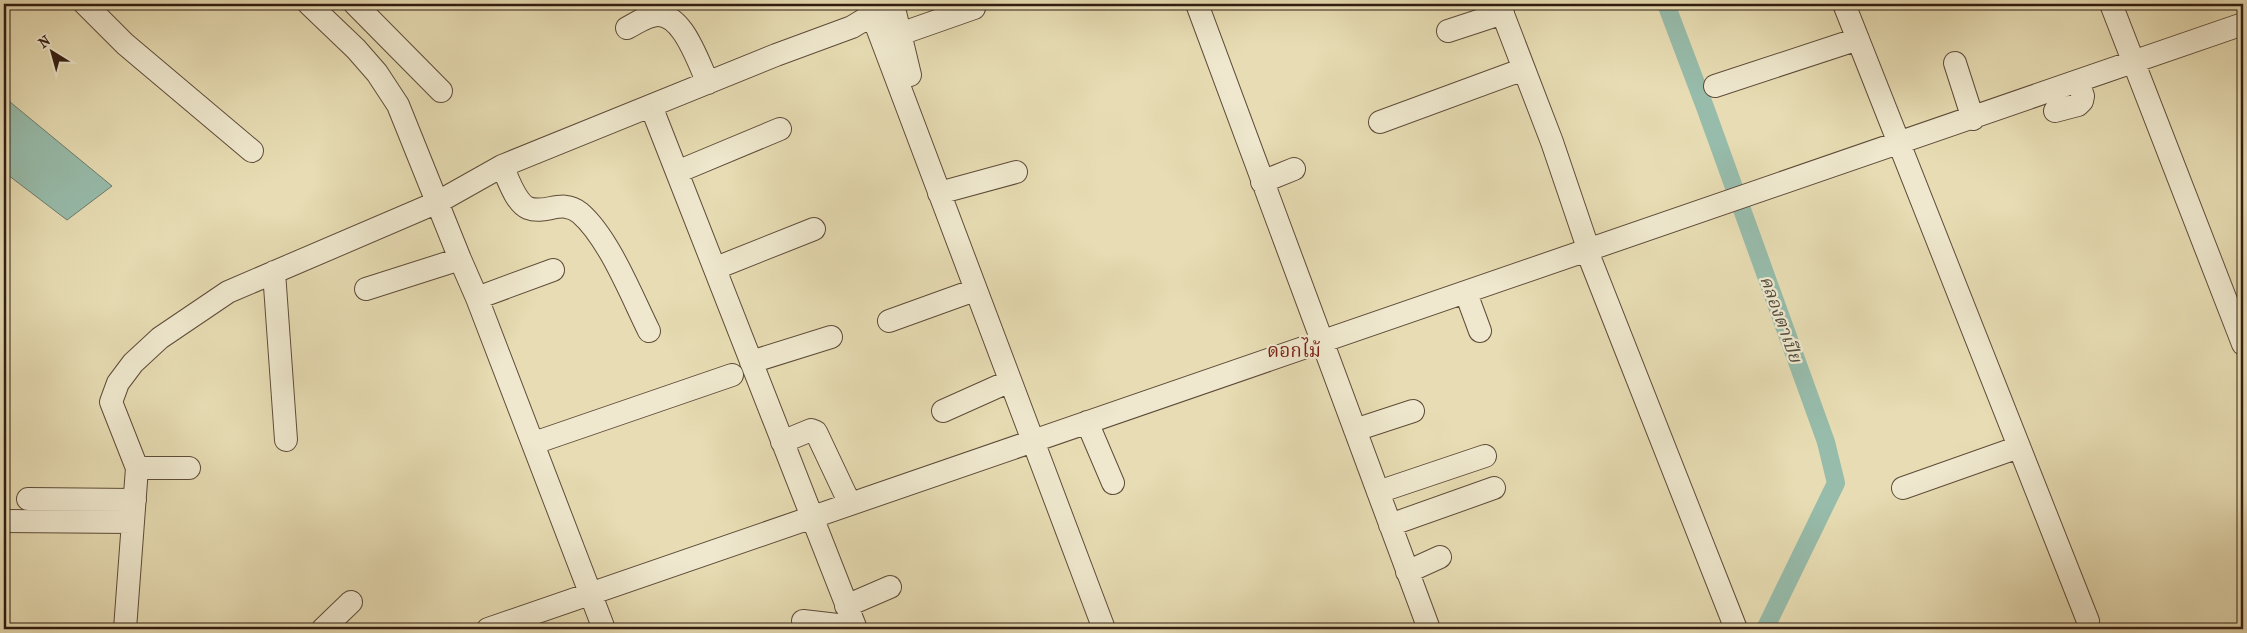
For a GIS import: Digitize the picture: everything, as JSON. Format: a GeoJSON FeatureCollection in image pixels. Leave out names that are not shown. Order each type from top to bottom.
{"type":"FeatureCollection","features":[{"type":"Feature","properties":{"kind":"street"},"geometry":{"type":"LineString","coordinates":[[85,4],[126,44],[252,151]]}},
{"type":"Feature","properties":{"kind":"street"},"geometry":{"type":"LineString","coordinates":[[309,4],[377,73],[398,105],[477,298],[604,629]]}},
{"type":"Feature","properties":{"kind":"street"},"geometry":{"type":"LineString","coordinates":[[1196,4],[1429,629]]}},
{"type":"Feature","properties":{"kind":"street"},"geometry":{"type":"LineString","coordinates":[[1844,4],[2088,622]]}},
{"type":"Feature","properties":{"kind":"street"},"geometry":{"type":"LineString","coordinates":[[2111,4],[2243,344]]}},
{"type":"Feature","properties":{"kind":"street"},"geometry":{"type":"LineString","coordinates":[[336,30],[357,5],[441,91]]}},
{"type":"Feature","properties":{"kind":"street"},"geometry":{"type":"LineString","coordinates":[[885,7],[900,34],[910,75]]}},
{"type":"Feature","properties":{"kind":"street"},"geometry":{"type":"LineString","coordinates":[[125,629],[137,468],[110,402],[118,383],[133,362],[160,338],[228,292],[438,202],[502,166],[852,27],[885,7]]}},
{"type":"Feature","properties":{"kind":"street"},"geometry":{"type":"LineString","coordinates":[[885,7],[939,193],[1104,629]]}},
{"type":"Feature","properties":{"kind":"street"},"geometry":{"type":"LineString","coordinates":[[1448,31],[1503,7],[1552,142],[1588,251],[1736,629]]}},
{"type":"Feature","properties":{"kind":"street"},"geometry":{"type":"LineString","coordinates":[[900,34],[974,8]]}},
{"type":"Feature","properties":{"kind":"street"},"geometry":{"type":"LineString","coordinates":[[627,28],[652,16],[663,15],[672,18],[680,27],[708,83]]}},
{"type":"Feature","properties":{"kind":"street"},"geometry":{"type":"LineString","coordinates":[[488,629],[1973,119],[2243,24]]}},
{"type":"Feature","properties":{"kind":"street"},"geometry":{"type":"LineString","coordinates":[[1715,86],[1858,39]]}},
{"type":"Feature","properties":{"kind":"street"},"geometry":{"type":"LineString","coordinates":[[1955,63],[1973,119]]}},
{"type":"Feature","properties":{"kind":"street"},"geometry":{"type":"LineString","coordinates":[[1380,122],[1524,69]]}},
{"type":"Feature","properties":{"kind":"street"},"geometry":{"type":"LineString","coordinates":[[2055,112],[2078,105],[2082,101],[2084,96],[2078,82]]}},
{"type":"Feature","properties":{"kind":"street"},"geometry":{"type":"LineString","coordinates":[[651,106],[716,268],[811,519],[852,621]]}},
{"type":"Feature","properties":{"kind":"street"},"geometry":{"type":"LineString","coordinates":[[677,172],[780,129]]}},
{"type":"Feature","properties":{"kind":"street"},"geometry":{"type":"LineString","coordinates":[[502,166],[518,198],[528,208],[544,209],[562,206],[574,209],[581,214],[614,261],[649,331]]}},
{"type":"Feature","properties":{"kind":"street"},"geometry":{"type":"LineString","coordinates":[[1262,182],[1294,169]]}},
{"type":"Feature","properties":{"kind":"street"},"geometry":{"type":"LineString","coordinates":[[939,193],[1016,172]]}},
{"type":"Feature","properties":{"kind":"street"},"geometry":{"type":"LineString","coordinates":[[716,268],[814,229]]}},
{"type":"Feature","properties":{"kind":"street"},"geometry":{"type":"LineString","coordinates":[[366,289],[460,259]]}},
{"type":"Feature","properties":{"kind":"street"},"geometry":{"type":"LineString","coordinates":[[477,298],[553,270]]}},
{"type":"Feature","properties":{"kind":"street"},"geometry":{"type":"LineString","coordinates":[[274,272],[286,440]]}},
{"type":"Feature","properties":{"kind":"street"},"geometry":{"type":"LineString","coordinates":[[889,321],[975,290]]}},
{"type":"Feature","properties":{"kind":"street"},"geometry":{"type":"LineString","coordinates":[[1466,293],[1480,330]]}},
{"type":"Feature","properties":{"kind":"street"},"geometry":{"type":"LineString","coordinates":[[751,362],[831,337]]}},
{"type":"Feature","properties":{"kind":"street"},"geometry":{"type":"LineString","coordinates":[[534,443],[732,375]]}},
{"type":"Feature","properties":{"kind":"street"},"geometry":{"type":"LineString","coordinates":[[942,411],[1010,382]]}},
{"type":"Feature","properties":{"kind":"street"},"geometry":{"type":"LineString","coordinates":[[1355,430],[1412,411]]}},
{"type":"Feature","properties":{"kind":"street"},"geometry":{"type":"LineString","coordinates":[[1087,422],[1112,483]]}},
{"type":"Feature","properties":{"kind":"street"},"geometry":{"type":"LineString","coordinates":[[782,442],[811,430],[816,432],[850,504]]}},
{"type":"Feature","properties":{"kind":"street"},"geometry":{"type":"LineString","coordinates":[[1903,488],[2019,447]]}},
{"type":"Feature","properties":{"kind":"street"},"geometry":{"type":"LineString","coordinates":[[1378,492],[1485,456]]}},
{"type":"Feature","properties":{"kind":"street"},"geometry":{"type":"LineString","coordinates":[[137,468],[189,468]]}},
{"type":"Feature","properties":{"kind":"street"},"geometry":{"type":"LineString","coordinates":[[1390,525],[1494,488]]}},
{"type":"Feature","properties":{"kind":"street"},"geometry":{"type":"LineString","coordinates":[[28,499],[136,500]]}},
{"type":"Feature","properties":{"kind":"street"},"geometry":{"type":"LineString","coordinates":[[4,521],[133,522]]}},
{"type":"Feature","properties":{"kind":"street"},"geometry":{"type":"LineString","coordinates":[[1407,572],[1440,557]]}},
{"type":"Feature","properties":{"kind":"street"},"geometry":{"type":"LineString","coordinates":[[804,621],[852,621],[890,587]]}},
{"type":"Feature","properties":{"kind":"street"},"geometry":{"type":"LineString","coordinates":[[323,629],[351,602]]}},
{"type":"Feature","properties":{"kind":"shaded area"},"geometry":{"type":"Polygon","coordinates":[[[4,97],[112,186],[67,220],[4,172],[4,97]]]}},
{"type":"Feature","properties":{"kind":"waterway","name":"คลองตาเปีย"},"geometry":{"type":"LineString","coordinates":[[1666,4],[1826,442],[1836,483],[1765,629]]}},
{"type":"Feature","properties":{"kind":"district","name":"ดอกไม้"},"geometry":{"type":"Point","coordinates":[1294,350]}}]}
